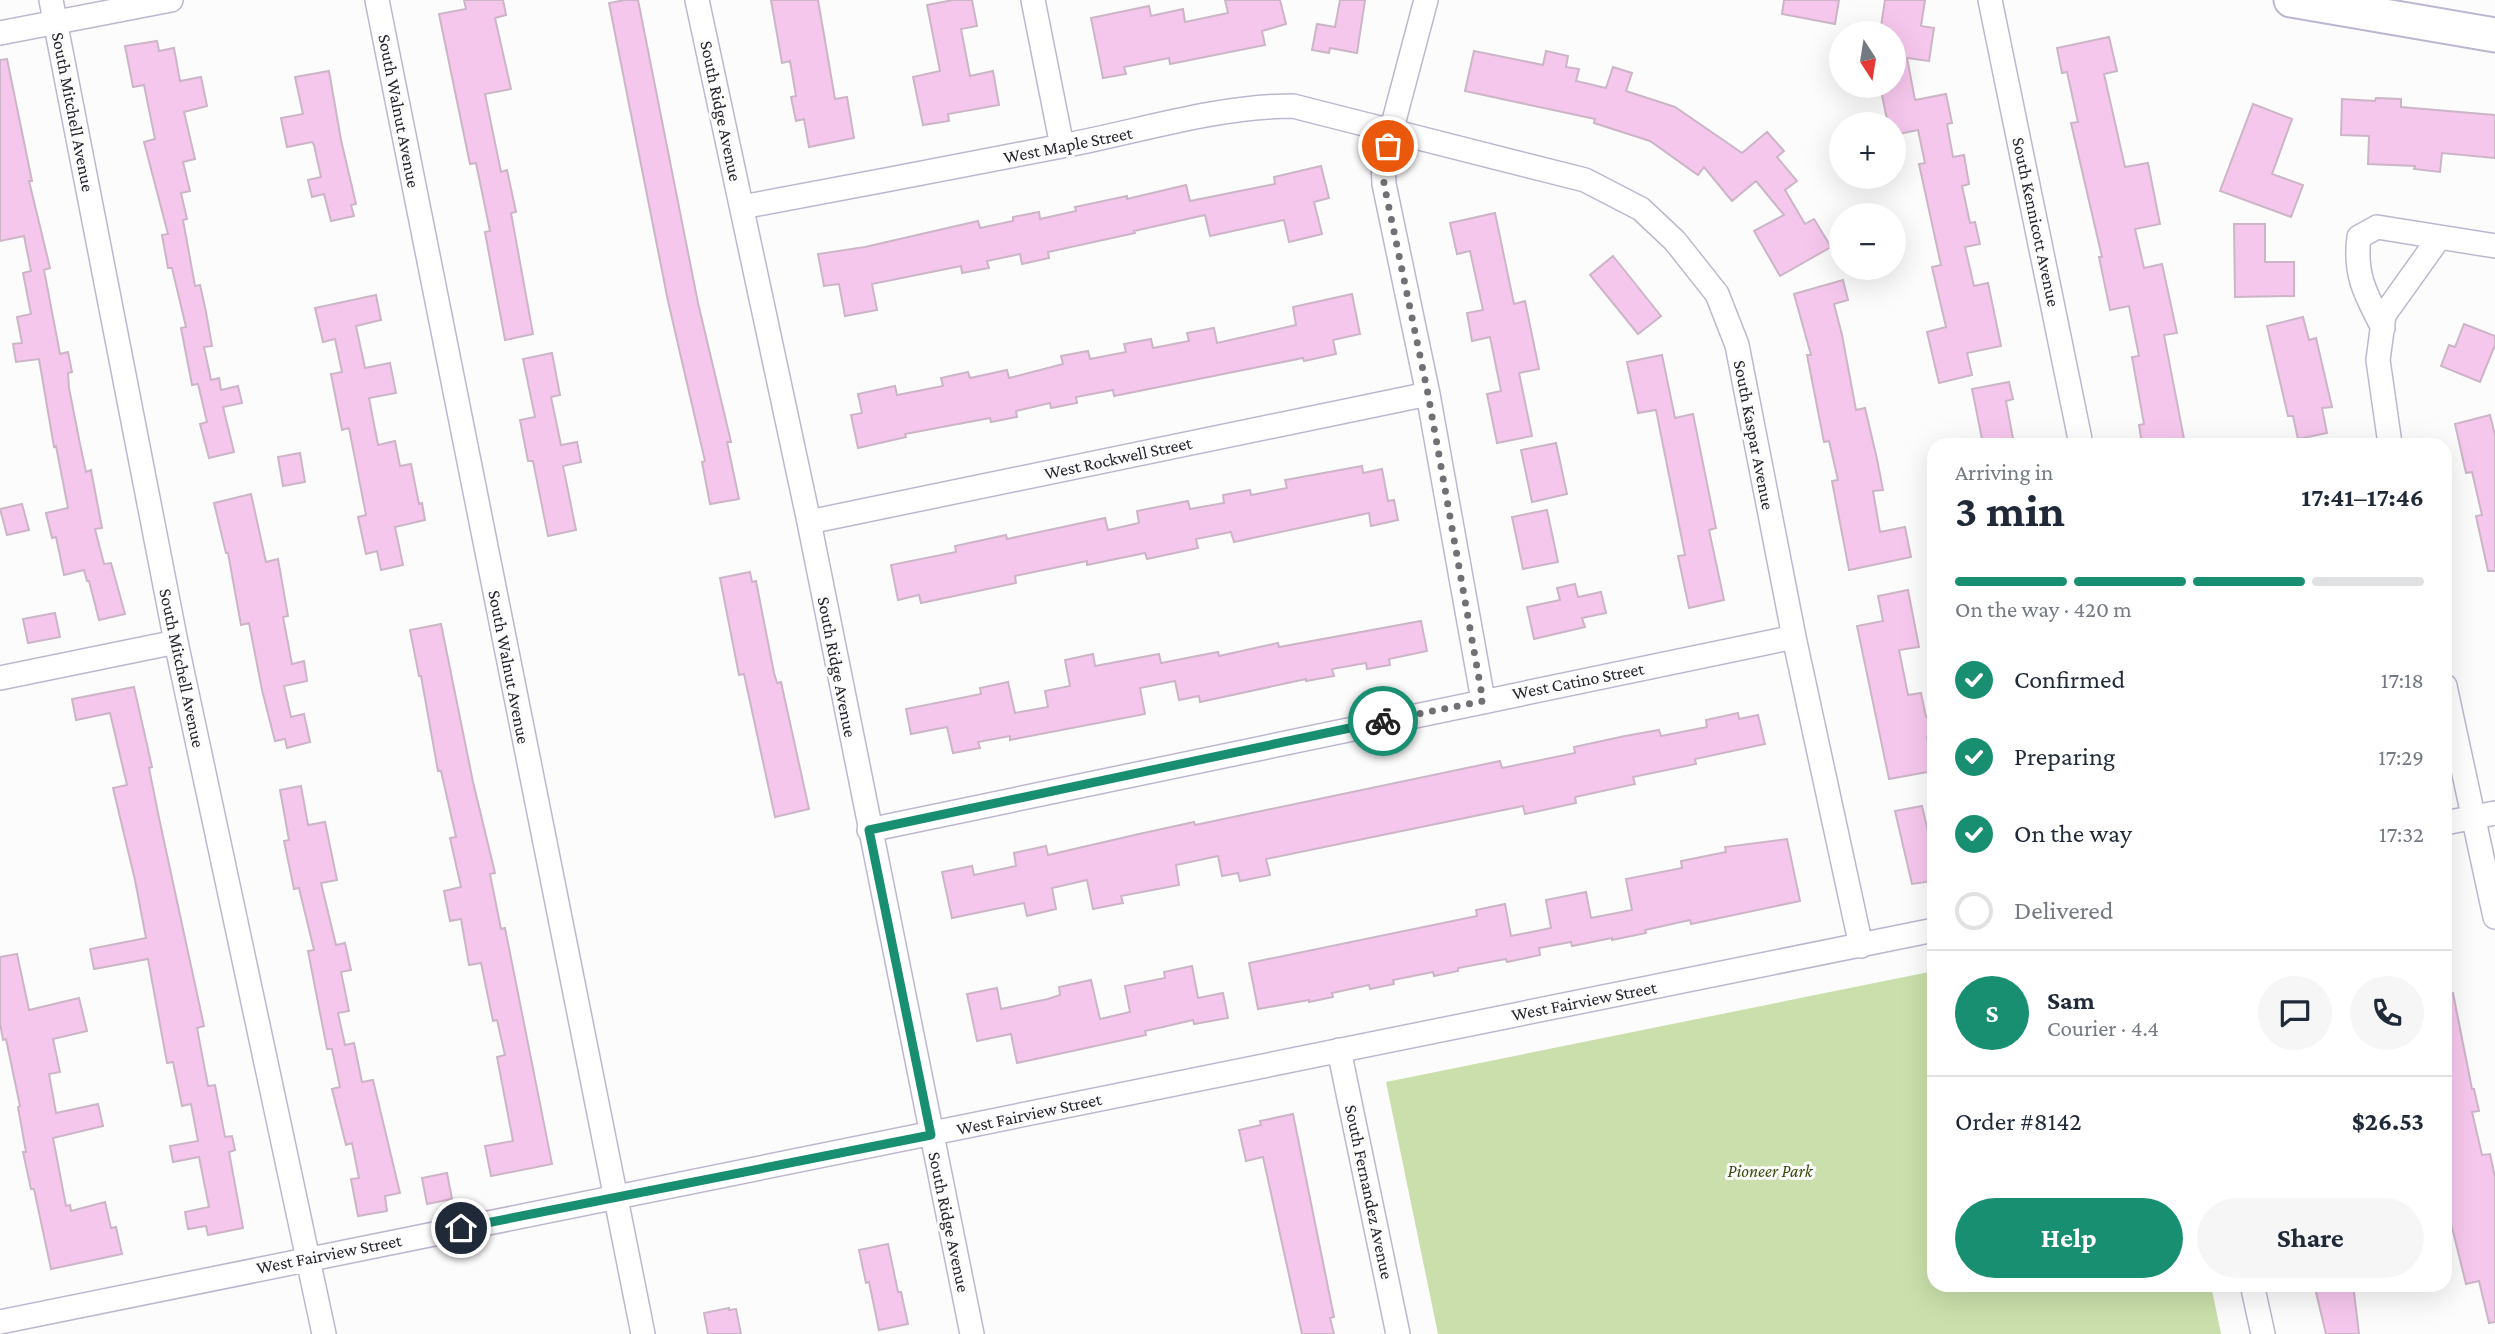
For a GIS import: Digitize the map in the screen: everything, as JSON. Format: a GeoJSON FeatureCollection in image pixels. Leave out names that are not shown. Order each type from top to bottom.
{"type":"FeatureCollection","features":[{"type":"Feature","properties":{"kind":"main road"},"geometry":{"type":"LineString","coordinates":[[2291,0],[2495,35]]}},
{"type":"Feature","properties":{"kind":"street"},"geometry":{"type":"LineString","coordinates":[[0,33],[53,11],[171,0]]}},
{"type":"Feature","properties":{"kind":"street","name":"South Walnut Avenue"},"geometry":{"type":"LineString","coordinates":[[377,0],[643,1334]]}},
{"type":"Feature","properties":{"kind":"street","name":"South Ridge Avenue"},"geometry":{"type":"LineString","coordinates":[[697,0],[808,522],[972,1334]]}},
{"type":"Feature","properties":{"kind":"street"},"geometry":{"type":"LineString","coordinates":[[1033,0],[1062,146]]}},
{"type":"Feature","properties":{"kind":"street"},"geometry":{"type":"LineString","coordinates":[[1426,0],[1383,162],[1384,184],[1428,394],[1483,701]]}},
{"type":"Feature","properties":{"kind":"street","name":"South Kennicott Avenue"},"geometry":{"type":"LineString","coordinates":[[1990,0],[2080,438]]}},
{"type":"Feature","properties":{"kind":"street","name":"South Mitchell Avenue"},"geometry":{"type":"LineString","coordinates":[[53,11],[176,642],[324,1334]]}},
{"type":"Feature","properties":{"kind":"street","name":"West Maple Street"},"geometry":{"type":"LineString","coordinates":[[742,207],[1227,112],[1272,106],[1293,106],[1393,130]]}},
{"type":"Feature","properties":{"kind":"street","name":"South Kaspar Avenue"},"geometry":{"type":"LineString","coordinates":[[1393,130],[1585,180],[1641,209],[1675,241],[1717,294],[1737,345],[1794,637],[1861,946]]}},
{"type":"Feature","properties":{"kind":"street"},"geometry":{"type":"LineString","coordinates":[[2383,328],[2361,285],[2356,256],[2359,237],[2378,227],[2495,246]]}},
{"type":"Feature","properties":{"kind":"street"},"geometry":{"type":"LineString","coordinates":[[2389,438],[2378,360],[2384,315],[2439,238]]}},
{"type":"Feature","properties":{"kind":"street","name":"West Rockwell Street"},"geometry":{"type":"LineString","coordinates":[[808,522],[1428,394]]}},
{"type":"Feature","properties":{"kind":"street","name":"West Catino Street"},"geometry":{"type":"LineString","coordinates":[[869,830],[1794,637]]}},
{"type":"Feature","properties":{"kind":"street"},"geometry":{"type":"LineString","coordinates":[[0,678],[176,642]]}},
{"type":"Feature","properties":{"kind":"street"},"geometry":{"type":"LineString","coordinates":[[2452,709],[2485,815],[2495,917]]}},
{"type":"Feature","properties":{"kind":"street"},"geometry":{"type":"LineString","coordinates":[[2452,822],[2485,815]]}},
{"type":"Feature","properties":{"kind":"street","name":"West Fairview Street"},"geometry":{"type":"LineString","coordinates":[[0,1322],[1927,932]]}},
{"type":"Feature","properties":{"kind":"street","name":"South Fernandez Avenue"},"geometry":{"type":"LineString","coordinates":[[1339,1050],[1398,1334]]}},
{"type":"Feature","properties":{"kind":"street"},"geometry":{"type":"LineString","coordinates":[[2254,1292],[2263,1334]]}},
{"type":"Feature","properties":{"kind":"green space","name":"Pioneer Park"},"geometry":{"type":"Polygon","coordinates":[[[1927,972],[1927,1292],[2212,1292],[2221,1334],[1438,1334],[1386,1082],[1927,972]]]}},
{"type":"Feature","properties":{"kind":"building"},"geometry":{"type":"Polygon","coordinates":[[[464,0],[503,0],[506,15],[495,18],[511,89],[485,94],[501,172],[507,170],[516,212],[511,213],[533,334],[505,340],[485,232],[490,231],[476,163],[470,164],[439,14],[466,9],[464,0]]]}},
{"type":"Feature","properties":{"kind":"building"},"geometry":{"type":"Polygon","coordinates":[[[638,0],[698,303],[731,442],[727,442],[739,499],[710,504],[702,462],[705,461],[668,301],[609,3],[638,0]]]}},
{"type":"Feature","properties":{"kind":"building"},"geometry":{"type":"Polygon","coordinates":[[[771,0],[818,0],[835,99],[847,97],[854,138],[809,147],[804,119],[796,121],[791,97],[796,96],[790,61],[782,63],[771,0]]]}},
{"type":"Feature","properties":{"kind":"building"},"geometry":{"type":"Polygon","coordinates":[[[972,0],[977,26],[961,29],[970,76],[993,71],[999,105],[948,114],[949,121],[923,125],[913,77],[940,71],[927,5],[972,0]]]}},
{"type":"Feature","properties":{"kind":"building"},"geometry":{"type":"Polygon","coordinates":[[[1225,0],[1280,0],[1286,24],[1262,31],[1265,45],[1170,64],[1169,58],[1124,67],[1126,74],[1103,78],[1091,18],[1149,6],[1151,16],[1183,9],[1185,22],[1228,13],[1225,0]]]}},
{"type":"Feature","properties":{"kind":"building"},"geometry":{"type":"Polygon","coordinates":[[[1340,0],[1365,0],[1357,53],[1330,48],[1329,53],[1312,50],[1317,24],[1335,27],[1340,0]]]}},
{"type":"Feature","properties":{"kind":"building"},"geometry":{"type":"Polygon","coordinates":[[[1784,0],[1839,0],[1836,21],[1829,23],[1782,14],[1784,0]]]}},
{"type":"Feature","properties":{"kind":"building"},"geometry":{"type":"Polygon","coordinates":[[[1885,0],[1925,0],[1921,26],[1934,28],[1929,61],[1907,58],[1915,100],[1946,94],[1952,123],[1947,124],[1953,157],[1964,155],[1969,184],[1962,186],[1970,223],[1975,222],[1980,244],[1965,247],[1974,286],[1988,283],[2001,346],[1967,353],[1972,375],[1939,383],[1927,332],[1946,327],[1932,267],[1941,265],[1919,164],[1925,163],[1918,130],[1906,132],[1906,112],[1885,112],[1883,98],[1906,98],[1906,21],[1882,21],[1885,0]]]}},
{"type":"Feature","properties":{"kind":"building"},"geometry":{"type":"Polygon","coordinates":[[[2109,37],[2117,71],[2104,74],[2125,167],[2148,163],[2160,224],[2135,229],[2144,268],[2162,264],[2177,333],[2164,335],[2184,438],[2141,438],[2139,425],[2144,424],[2132,357],[2139,356],[2129,306],[2110,310],[2099,257],[2102,257],[2071,123],[2078,122],[2067,72],[2062,73],[2057,48],[2109,37]]]}},
{"type":"Feature","properties":{"kind":"building"},"geometry":{"type":"Polygon","coordinates":[[[157,41],[159,51],[174,48],[180,81],[201,77],[207,106],[184,112],[195,159],[183,162],[190,191],[181,193],[187,219],[183,220],[195,286],[200,285],[212,346],[204,347],[211,380],[219,378],[221,390],[238,386],[242,403],[223,407],[234,452],[209,458],[200,424],[207,422],[198,384],[192,385],[181,328],[186,327],[172,268],[168,268],[162,235],[168,234],[144,142],[155,139],[144,85],[133,87],[125,46],[157,41]]]}},
{"type":"Feature","properties":{"kind":"building"},"geometry":{"type":"Polygon","coordinates":[[[1474,51],[1543,65],[1546,51],[1568,56],[1566,67],[1579,69],[1576,81],[1606,88],[1613,67],[1632,73],[1626,91],[1675,107],[1742,153],[1767,132],[1784,151],[1777,157],[1797,181],[1785,190],[1805,224],[1814,219],[1829,248],[1780,276],[1754,231],[1784,215],[1756,181],[1732,201],[1704,167],[1698,175],[1650,141],[1594,123],[1595,119],[1465,91],[1474,51]]]}},
{"type":"Feature","properties":{"kind":"building"},"geometry":{"type":"Polygon","coordinates":[[[7,59],[32,181],[29,181],[50,268],[44,270],[60,354],[68,352],[72,372],[68,373],[69,388],[86,472],[91,470],[102,528],[95,529],[104,564],[111,563],[125,614],[99,620],[84,570],[64,575],[56,537],[52,538],[46,513],[68,508],[39,359],[16,362],[13,344],[22,343],[17,317],[31,314],[23,273],[31,271],[24,236],[0,241],[0,60],[7,59]]]}},
{"type":"Feature","properties":{"kind":"building"},"geometry":{"type":"Polygon","coordinates":[[[329,71],[356,204],[351,205],[354,216],[331,221],[324,194],[312,197],[308,180],[321,177],[314,145],[312,142],[287,147],[281,118],[303,114],[295,77],[329,71]]]}},
{"type":"Feature","properties":{"kind":"building"},"geometry":{"type":"Polygon","coordinates":[[[2376,98],[2401,99],[2401,107],[2495,115],[2495,158],[2442,153],[2440,172],[2414,169],[2415,166],[2368,164],[2369,136],[2341,135],[2342,99],[2375,101],[2376,98]]]}},
{"type":"Feature","properties":{"kind":"building"},"geometry":{"type":"Polygon","coordinates":[[[2253,104],[2292,119],[2272,174],[2303,185],[2291,217],[2220,191],[2253,104]]]}},
{"type":"Feature","properties":{"kind":"building"},"geometry":{"type":"Polygon","coordinates":[[[1321,166],[1329,198],[1314,202],[1322,234],[1289,242],[1284,220],[1210,236],[1205,215],[1048,252],[1049,258],[1022,264],[1020,254],[987,261],[989,268],[962,273],[961,266],[872,284],[877,310],[845,316],[839,284],[824,286],[818,254],[865,247],[978,221],[980,228],[1039,212],[1040,219],[1076,211],[1075,207],[1127,196],[1127,199],[1186,185],[1190,201],[1275,184],[1274,177],[1321,166]]]}},
{"type":"Feature","properties":{"kind":"building"},"geometry":{"type":"Polygon","coordinates":[[[1495,213],[1514,304],[1525,301],[1539,369],[1519,373],[1532,436],[1497,443],[1487,394],[1501,391],[1490,337],[1472,341],[1467,313],[1483,310],[1470,251],[1457,254],[1450,223],[1495,213]]]}},
{"type":"Feature","properties":{"kind":"building"},"geometry":{"type":"Polygon","coordinates":[[[2234,224],[2265,224],[2265,262],[2294,262],[2294,296],[2235,297],[2234,224]]]}},
{"type":"Feature","properties":{"kind":"building"},"geometry":{"type":"Polygon","coordinates":[[[1613,256],[1661,316],[1638,334],[1590,275],[1613,256]]]}},
{"type":"Feature","properties":{"kind":"building"},"geometry":{"type":"Polygon","coordinates":[[[1843,280],[1848,300],[1834,304],[1856,410],[1865,408],[1877,459],[1883,490],[1873,491],[1880,532],[1905,527],[1911,557],[1849,570],[1832,481],[1838,480],[1829,441],[1824,442],[1807,355],[1811,355],[1794,294],[1843,280]]]}},
{"type":"Feature","properties":{"kind":"building"},"geometry":{"type":"Polygon","coordinates":[[[1352,294],[1360,334],[1333,340],[1336,354],[1304,361],[1303,358],[1114,396],[1113,390],[1076,397],[1077,403],[1051,408],[1050,403],[1016,411],[1017,417],[991,422],[990,418],[905,434],[906,437],[858,448],[851,415],[862,413],[858,394],[895,386],[897,395],[943,386],[941,378],[968,372],[970,378],[1007,370],[1009,378],[1063,364],[1061,356],[1088,351],[1090,359],[1126,352],[1124,344],[1151,339],[1153,348],[1189,341],[1187,333],[1214,328],[1217,343],[1296,325],[1293,307],[1352,294]]]}},
{"type":"Feature","properties":{"kind":"building"},"geometry":{"type":"Polygon","coordinates":[[[376,295],[381,320],[356,326],[365,368],[390,363],[396,393],[369,398],[378,445],[395,441],[400,466],[411,464],[425,520],[395,527],[403,565],[381,570],[377,551],[366,554],[358,517],[366,515],[349,428],[342,430],[331,374],[342,372],[335,339],[323,342],[315,308],[376,295]]]}},
{"type":"Feature","properties":{"kind":"building"},"geometry":{"type":"Polygon","coordinates":[[[2303,317],[2309,340],[2316,338],[2332,407],[2322,408],[2327,433],[2298,438],[2293,416],[2288,416],[2267,326],[2303,317]]]}},
{"type":"Feature","properties":{"kind":"building"},"geometry":{"type":"Polygon","coordinates":[[[2464,324],[2495,336],[2495,345],[2480,382],[2441,366],[2449,345],[2455,347],[2464,324]]]}},
{"type":"Feature","properties":{"kind":"building"},"geometry":{"type":"Polygon","coordinates":[[[552,353],[560,395],[551,397],[561,445],[577,442],[581,462],[563,466],[576,530],[548,536],[533,461],[528,461],[520,420],[535,417],[523,359],[552,353]]]}},
{"type":"Feature","properties":{"kind":"building"},"geometry":{"type":"Polygon","coordinates":[[[1662,355],[1675,418],[1693,414],[1716,528],[1709,530],[1724,600],[1689,608],[1678,556],[1685,555],[1656,410],[1638,413],[1627,362],[1662,355]]]}},
{"type":"Feature","properties":{"kind":"building"},"geometry":{"type":"Polygon","coordinates":[[[2009,382],[2013,399],[2006,401],[2013,438],[1982,438],[1972,389],[2009,382]]]}},
{"type":"Feature","properties":{"kind":"building"},"geometry":{"type":"Polygon","coordinates":[[[2490,415],[2495,435],[2495,571],[2488,571],[2476,516],[2482,515],[2472,472],[2466,473],[2455,424],[2490,415]]]}},
{"type":"Feature","properties":{"kind":"building"},"geometry":{"type":"Polygon","coordinates":[[[1556,443],[1567,494],[1532,502],[1521,450],[1556,443]]]}},
{"type":"Feature","properties":{"kind":"building"},"geometry":{"type":"Polygon","coordinates":[[[300,453],[305,482],[283,486],[278,457],[300,453]]]}},
{"type":"Feature","properties":{"kind":"building"},"geometry":{"type":"Polygon","coordinates":[[[1362,466],[1363,473],[1382,469],[1388,501],[1394,500],[1398,520],[1371,526],[1369,513],[1234,542],[1231,532],[1196,539],[1198,548],[1147,559],[1145,553],[1087,565],[1087,561],[1015,576],[1016,583],[921,603],[919,595],[898,600],[891,565],[956,552],[955,546],[1006,535],[1007,539],[1105,518],[1108,530],[1139,523],[1137,511],[1188,501],[1190,509],[1224,503],[1223,495],[1250,490],[1251,495],[1287,488],[1285,480],[1362,466]]]}},
{"type":"Feature","properties":{"kind":"building"},"geometry":{"type":"Polygon","coordinates":[[[251,494],[266,562],[278,559],[288,616],[283,617],[292,664],[304,661],[307,681],[284,686],[291,717],[304,714],[310,742],[287,748],[285,739],[275,741],[249,623],[241,625],[228,553],[214,503],[251,494]]]}},
{"type":"Feature","properties":{"kind":"building"},"geometry":{"type":"Polygon","coordinates":[[[22,504],[29,530],[7,535],[0,509],[22,504]]]}},
{"type":"Feature","properties":{"kind":"building"},"geometry":{"type":"Polygon","coordinates":[[[1547,510],[1558,562],[1523,569],[1512,517],[1547,510]]]}},
{"type":"Feature","properties":{"kind":"building"},"geometry":{"type":"Polygon","coordinates":[[[750,572],[752,582],[756,581],[774,673],[777,683],[781,682],[809,809],[775,817],[744,674],[739,675],[720,578],[750,572]]]}},
{"type":"Feature","properties":{"kind":"building"},"geometry":{"type":"Polygon","coordinates":[[[1575,584],[1578,597],[1601,592],[1606,613],[1582,618],[1585,627],[1534,639],[1527,607],[1560,600],[1557,588],[1575,584]]]}},
{"type":"Feature","properties":{"kind":"building"},"geometry":{"type":"Polygon","coordinates":[[[1908,590],[1919,647],[1899,650],[1908,695],[1921,693],[1927,717],[1927,772],[1889,779],[1857,626],[1883,621],[1878,596],[1908,590]]]}},
{"type":"Feature","properties":{"kind":"building"},"geometry":{"type":"Polygon","coordinates":[[[55,613],[60,637],[28,643],[23,619],[55,613]]]}},
{"type":"Feature","properties":{"kind":"building"},"geometry":{"type":"Polygon","coordinates":[[[1421,621],[1427,651],[1389,659],[1390,665],[1367,669],[1366,663],[1332,669],[1334,676],[1306,679],[1200,702],[1199,696],[1179,700],[1175,681],[1140,688],[1145,714],[1010,740],[1010,736],[978,742],[980,748],[953,753],[947,727],[911,734],[906,709],[981,694],[980,688],[1008,682],[1015,713],[1048,707],[1045,691],[1070,686],[1065,660],[1093,654],[1095,666],[1159,654],[1161,663],[1218,652],[1219,656],[1278,643],[1279,647],[1421,621]]]}},
{"type":"Feature","properties":{"kind":"building"},"geometry":{"type":"Polygon","coordinates":[[[441,624],[473,782],[495,873],[490,874],[501,929],[505,928],[552,1164],[491,1176],[485,1146],[513,1141],[497,1057],[505,1055],[497,1020],[493,1021],[481,963],[469,965],[461,919],[450,921],[444,891],[461,887],[450,838],[456,837],[441,771],[438,771],[410,630],[441,624]]]}},
{"type":"Feature","properties":{"kind":"building"},"geometry":{"type":"Polygon","coordinates":[[[134,687],[204,1026],[197,1028],[208,1086],[215,1085],[225,1137],[232,1136],[235,1150],[229,1152],[243,1228],[208,1235],[206,1226],[188,1229],[185,1212],[209,1207],[199,1157],[173,1162],[170,1146],[198,1141],[191,1104],[182,1106],[173,1062],[167,1063],[148,959],[94,969],[90,949],[146,938],[113,788],[127,785],[110,713],[76,720],[72,699],[134,687]]]}},
{"type":"Feature","properties":{"kind":"building"},"geometry":{"type":"Polygon","coordinates":[[[1738,713],[1739,719],[1758,715],[1765,744],[1695,759],[1696,764],[1633,777],[1635,784],[1575,797],[1576,803],[1525,814],[1523,806],[1266,859],[1270,875],[1240,881],[1238,873],[1222,876],[1218,856],[1176,865],[1179,885],[1121,896],[1123,903],[1093,909],[1087,880],[1052,888],[1056,909],[1027,916],[1024,903],[952,918],[942,872],[972,866],[974,875],[1016,866],[1014,853],[1046,846],[1048,855],[1194,822],[1195,825],[1500,761],[1502,768],[1575,753],[1574,747],[1625,736],[1659,730],[1661,736],[1707,727],[1706,720],[1738,713]]]}},
{"type":"Feature","properties":{"kind":"building"},"geometry":{"type":"Polygon","coordinates":[[[301,786],[308,825],[325,822],[337,880],[321,883],[336,945],[345,943],[351,970],[341,972],[349,1011],[338,1013],[345,1045],[354,1043],[362,1082],[373,1080],[400,1193],[385,1196],[387,1211],[358,1216],[351,1179],[359,1178],[352,1143],[346,1145],[332,1089],[340,1087],[332,1049],[327,1049],[308,951],[314,950],[299,888],[294,889],[284,841],[289,840],[280,790],[301,786]]]}},
{"type":"Feature","properties":{"kind":"building"},"geometry":{"type":"Polygon","coordinates":[[[1922,806],[1927,827],[1927,882],[1912,884],[1895,811],[1922,806]]]}},
{"type":"Feature","properties":{"kind":"building"},"geometry":{"type":"Polygon","coordinates":[[[1787,839],[1800,901],[1691,924],[1690,920],[1612,940],[1572,946],[1571,942],[1539,948],[1540,955],[1458,968],[1458,971],[1434,976],[1433,972],[1393,980],[1394,984],[1370,989],[1369,985],[1332,993],[1333,997],[1258,1009],[1249,963],[1477,916],[1476,910],[1505,904],[1511,936],[1551,928],[1546,900],[1586,892],[1591,918],[1632,910],[1626,879],[1682,868],[1681,861],[1726,852],[1725,847],[1787,839]]]}},
{"type":"Feature","properties":{"kind":"building"},"geometry":{"type":"Polygon","coordinates":[[[17,954],[29,1010],[79,998],[87,1031],[53,1039],[60,1072],[49,1074],[56,1113],[98,1104],[103,1126],[53,1138],[66,1206],[70,1205],[71,1211],[105,1202],[111,1228],[116,1227],[122,1254],[51,1269],[23,1152],[26,1152],[18,1107],[20,1106],[0,1023],[0,957],[17,954]]]}},
{"type":"Feature","properties":{"kind":"building"},"geometry":{"type":"Polygon","coordinates":[[[1192,966],[1198,998],[1223,993],[1228,1018],[1194,1024],[1193,1020],[1145,1031],[1146,1035],[1017,1063],[1011,1034],[977,1041],[967,994],[997,988],[1001,1009],[1048,999],[1060,995],[1059,987],[1091,980],[1100,1019],[1130,1012],[1125,986],[1165,978],[1164,972],[1192,966]]]}},
{"type":"Feature","properties":{"kind":"building"},"geometry":{"type":"Polygon","coordinates":[[[2452,993],[2479,1111],[2472,1112],[2482,1155],[2490,1154],[2495,1177],[2495,1322],[2489,1323],[2479,1281],[2466,1284],[2452,1227],[2452,993]]]}},
{"type":"Feature","properties":{"kind":"building"},"geometry":{"type":"Polygon","coordinates":[[[1293,1114],[1334,1317],[1330,1318],[1334,1334],[1302,1334],[1263,1157],[1246,1161],[1239,1130],[1261,1125],[1260,1121],[1293,1114]]]}},
{"type":"Feature","properties":{"kind":"building"},"geometry":{"type":"Polygon","coordinates":[[[447,1173],[452,1199],[427,1204],[422,1178],[447,1173]]]}},
{"type":"Feature","properties":{"kind":"building"},"geometry":{"type":"Polygon","coordinates":[[[888,1244],[908,1324],[879,1330],[859,1250],[888,1244]]]}},
{"type":"Feature","properties":{"kind":"building"},"geometry":{"type":"Polygon","coordinates":[[[2316,1292],[2354,1292],[2359,1334],[2326,1334],[2316,1292]]]}},
{"type":"Feature","properties":{"kind":"building"},"geometry":{"type":"Polygon","coordinates":[[[736,1309],[741,1334],[708,1334],[704,1313],[736,1309]]]}},
{"type":"Feature","properties":{"kind":"way so far"},"geometry":{"type":"LineString","coordinates":[[1383,721],[1483,701],[1428,394],[1384,184],[1383,162],[1388,146]]}},
{"type":"Feature","properties":{"kind":"route"},"geometry":{"type":"LineString","coordinates":[[461,1228],[931,1135],[869,830],[1383,721]]}}]}
